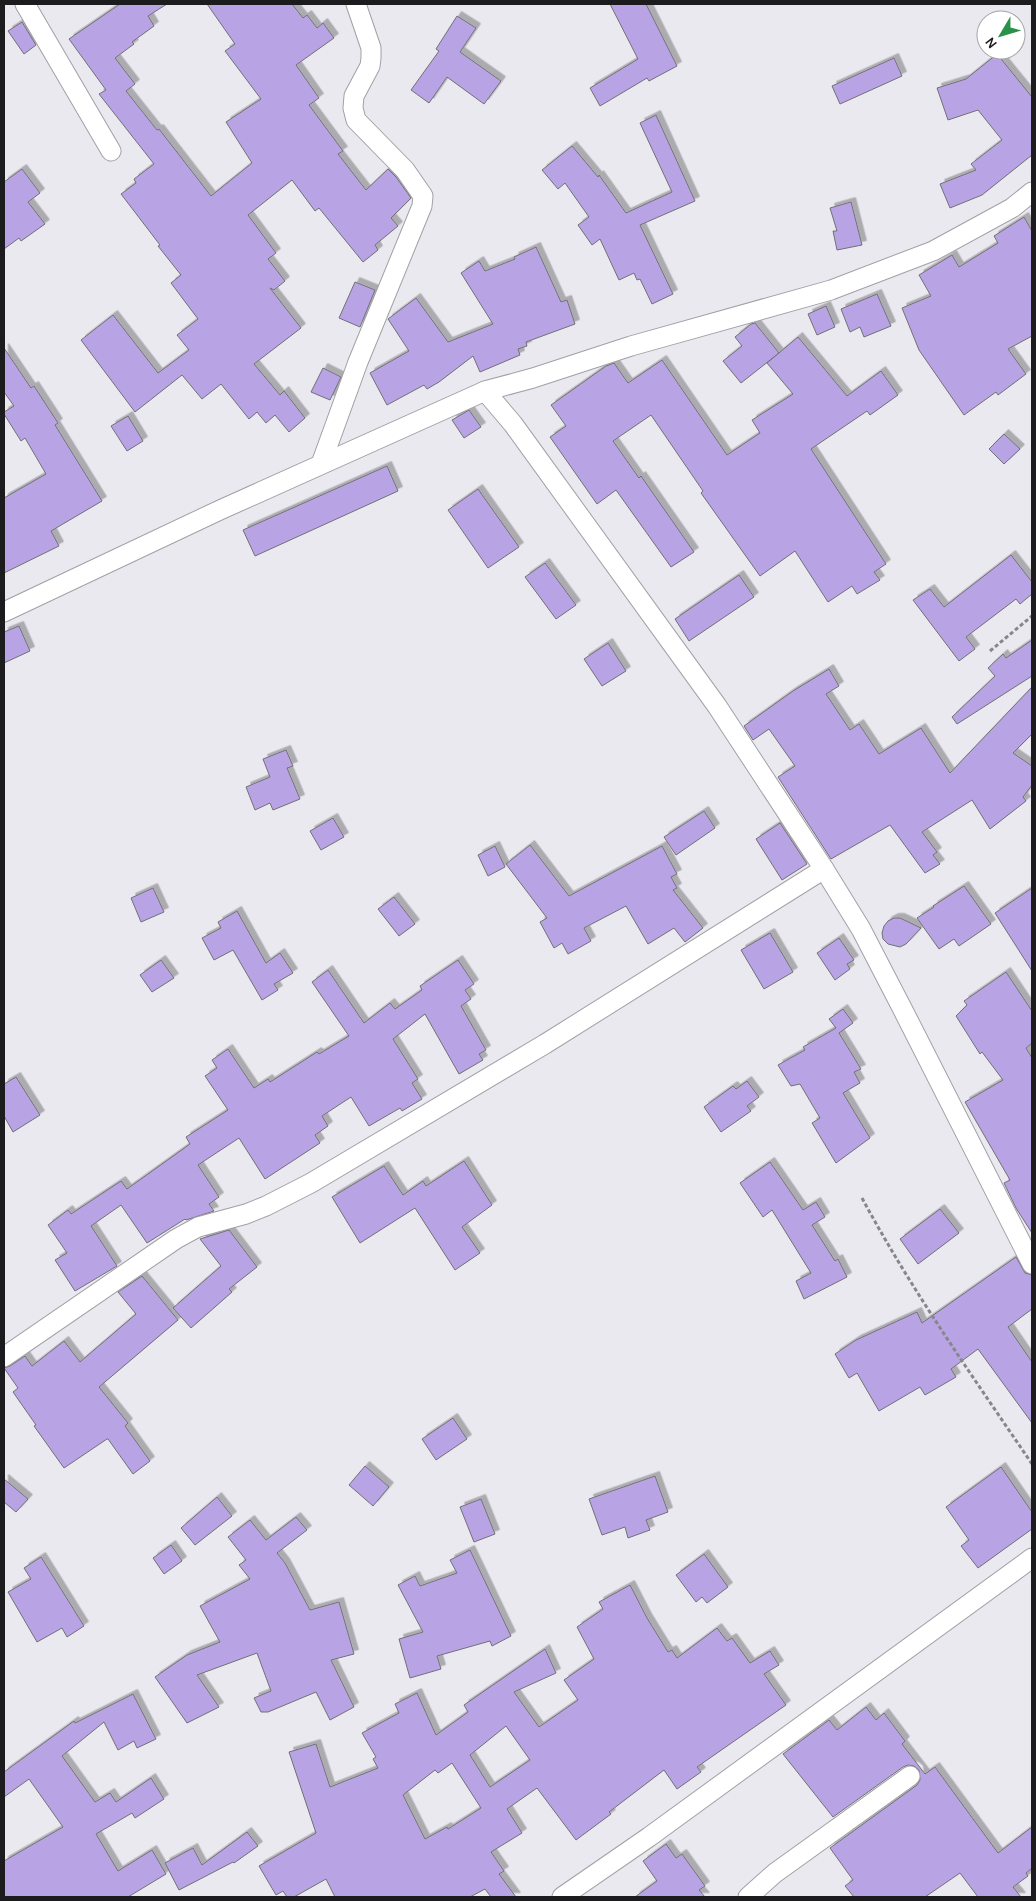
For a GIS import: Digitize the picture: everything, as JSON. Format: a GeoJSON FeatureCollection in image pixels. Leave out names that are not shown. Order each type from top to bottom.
{"type":"FeatureCollection","features":[{"type":"Feature","properties":{"kind":"street"},"geometry":{"type":"LineString","coordinates":[[26,4],[111,151]]}},
{"type":"Feature","properties":{"kind":"street"},"geometry":{"type":"LineString","coordinates":[[321,464],[358,362],[422,206],[423,196],[406,170],[356,120],[353,108],[354,96],[370,66],[371,48],[356,4]]}},
{"type":"Feature","properties":{"kind":"street"},"geometry":{"type":"LineString","coordinates":[[4,612],[321,464],[485,392],[631,346],[831,290],[933,251],[1012,208],[1032,192]]}},
{"type":"Feature","properties":{"kind":"street"},"geometry":{"type":"LineString","coordinates":[[485,392],[513,424],[711,698],[824,869],[861,929],[904,1010],[1032,1264]]}},
{"type":"Feature","properties":{"kind":"street"},"geometry":{"type":"LineString","coordinates":[[4,1357],[176,1239],[198,1227],[246,1214],[266,1206],[311,1183],[545,1044],[824,869]]}},
{"type":"Feature","properties":{"kind":"street"},"geometry":{"type":"LineString","coordinates":[[562,1897],[680,1814],[1032,1558]]}},
{"type":"Feature","properties":{"kind":"street"},"geometry":{"type":"LineString","coordinates":[[748,1897],[775,1873],[910,1776]]}},
{"type":"Feature","properties":{"kind":"path"},"geometry":{"type":"LineString","coordinates":[[990,651],[1032,616]]}},
{"type":"Feature","properties":{"kind":"path"},"geometry":{"type":"LineString","coordinates":[[862,1198],[913,1287],[1032,1464]]}},
{"type":"Feature","properties":{"kind":"building"},"geometry":{"type":"Polygon","coordinates":[[[120,4],[167,4],[148,16],[154,26],[132,42],[134,44],[115,58],[135,84],[126,91],[157,130],[159,129],[211,196],[252,163],[226,122],[261,99],[225,51],[235,44],[207,4],[292,4],[303,18],[307,15],[317,28],[323,23],[334,38],[296,65],[319,98],[309,105],[343,151],[338,154],[366,190],[388,169],[411,198],[391,218],[398,226],[375,245],[378,250],[363,262],[319,208],[315,211],[292,180],[248,215],[276,253],[268,259],[285,281],[274,290],[270,288],[301,328],[254,364],[280,395],[284,391],[305,418],[289,432],[275,415],[266,423],[257,412],[249,419],[221,384],[202,399],[182,375],[135,412],[81,340],[113,315],[158,373],[189,350],[177,335],[198,319],[171,283],[181,275],[121,194],[136,183],[134,179],[154,164],[99,94],[106,90],[69,39],[120,4]]]}},
{"type":"Feature","properties":{"kind":"building"},"geometry":{"type":"Polygon","coordinates":[[[610,4],[646,4],[677,66],[649,81],[647,78],[600,106],[590,88],[638,59],[610,4]]]}},
{"type":"Feature","properties":{"kind":"building"},"geometry":{"type":"Polygon","coordinates":[[[457,16],[476,28],[460,52],[501,81],[484,104],[447,77],[429,103],[411,90],[439,51],[436,49],[457,16]]]}},
{"type":"Feature","properties":{"kind":"building"},"geometry":{"type":"Polygon","coordinates":[[[22,22],[36,45],[24,54],[8,31],[22,22]]]}},
{"type":"Feature","properties":{"kind":"building"},"geometry":{"type":"Polygon","coordinates":[[[894,58],[902,76],[840,104],[832,86],[894,58]]]}},
{"type":"Feature","properties":{"kind":"building"},"geometry":{"type":"Polygon","coordinates":[[[990,60],[1002,60],[1032,97],[1032,155],[982,195],[950,208],[940,184],[976,170],[971,164],[1002,140],[978,110],[948,120],[937,88],[966,79],[990,60]]]}},
{"type":"Feature","properties":{"kind":"building"},"geometry":{"type":"Polygon","coordinates":[[[656,115],[695,201],[640,225],[673,294],[652,304],[640,279],[637,280],[634,273],[619,280],[600,239],[592,245],[578,225],[589,217],[565,183],[558,189],[542,170],[572,146],[598,177],[599,175],[626,213],[672,192],[640,123],[656,115]]]}},
{"type":"Feature","properties":{"kind":"building"},"geometry":{"type":"Polygon","coordinates":[[[22,169],[40,193],[28,202],[45,224],[21,241],[19,238],[4,249],[4,182],[22,169]]]}},
{"type":"Feature","properties":{"kind":"building"},"geometry":{"type":"Polygon","coordinates":[[[851,202],[862,245],[837,250],[833,231],[837,231],[830,208],[851,202]]]}},
{"type":"Feature","properties":{"kind":"building"},"geometry":{"type":"Polygon","coordinates":[[[1024,217],[1032,231],[1032,336],[1008,349],[1026,374],[998,395],[996,392],[964,415],[919,350],[902,308],[931,296],[919,275],[952,255],[959,267],[998,243],[994,236],[1024,217]]]}},
{"type":"Feature","properties":{"kind":"building"},"geometry":{"type":"Polygon","coordinates":[[[536,247],[561,302],[567,300],[575,324],[526,342],[527,346],[518,349],[520,355],[480,372],[473,356],[427,389],[424,385],[387,405],[370,373],[409,351],[388,319],[416,298],[448,342],[493,324],[461,273],[479,261],[485,271],[515,259],[514,257],[536,247]]]}},
{"type":"Feature","properties":{"kind":"building"},"geometry":{"type":"Polygon","coordinates":[[[355,282],[375,290],[360,327],[339,318],[355,282]]]}},
{"type":"Feature","properties":{"kind":"building"},"geometry":{"type":"Polygon","coordinates":[[[877,294],[891,326],[864,337],[860,327],[850,332],[841,309],[877,294]]]}},
{"type":"Feature","properties":{"kind":"building"},"geometry":{"type":"Polygon","coordinates":[[[826,306],[835,327],[817,335],[808,314],[826,306]]]}},
{"type":"Feature","properties":{"kind":"building"},"geometry":{"type":"Polygon","coordinates":[[[755,323],[779,353],[741,383],[723,361],[742,346],[735,337],[755,323]]]}},
{"type":"Feature","properties":{"kind":"building"},"geometry":{"type":"Polygon","coordinates":[[[798,337],[847,396],[881,371],[898,395],[870,415],[867,411],[811,449],[886,564],[874,572],[880,580],[857,594],[852,586],[828,602],[795,551],[760,576],[701,493],[703,491],[651,415],[613,441],[639,478],[641,476],[694,552],[671,567],[616,490],[597,504],[550,437],[566,426],[551,405],[606,366],[614,363],[628,383],[662,360],[727,455],[760,433],[752,420],[793,394],[767,363],[798,337]]]}},
{"type":"Feature","properties":{"kind":"building"},"geometry":{"type":"Polygon","coordinates":[[[4,348],[31,388],[34,386],[58,423],[55,425],[102,501],[51,531],[59,546],[4,573],[4,498],[46,474],[25,438],[21,441],[4,414],[4,412],[14,406],[4,392],[4,348]]]}},
{"type":"Feature","properties":{"kind":"building"},"geometry":{"type":"Polygon","coordinates":[[[323,368],[341,377],[330,400],[311,392],[323,368]]]}},
{"type":"Feature","properties":{"kind":"building"},"geometry":{"type":"Polygon","coordinates":[[[469,410],[481,427],[464,438],[452,420],[469,410]]]}},
{"type":"Feature","properties":{"kind":"building"},"geometry":{"type":"Polygon","coordinates":[[[128,416],[143,441],[127,451],[111,426],[128,416]]]}},
{"type":"Feature","properties":{"kind":"building"},"geometry":{"type":"Polygon","coordinates":[[[1004,434],[1020,449],[1004,464],[989,449],[1004,434]]]}},
{"type":"Feature","properties":{"kind":"building"},"geometry":{"type":"Polygon","coordinates":[[[387,466],[398,491],[255,556],[243,530],[387,466]]]}},
{"type":"Feature","properties":{"kind":"building"},"geometry":{"type":"Polygon","coordinates":[[[478,489],[519,547],[488,568],[448,510],[478,489]]]}},
{"type":"Feature","properties":{"kind":"building"},"geometry":{"type":"Polygon","coordinates":[[[1011,555],[1032,582],[1032,594],[1020,604],[1016,599],[966,637],[975,649],[959,661],[913,600],[930,589],[944,607],[1011,555]]]}},
{"type":"Feature","properties":{"kind":"building"},"geometry":{"type":"Polygon","coordinates":[[[545,563],[576,605],[556,619],[525,577],[545,563]]]}},
{"type":"Feature","properties":{"kind":"building"},"geometry":{"type":"Polygon","coordinates":[[[739,575],[754,597],[689,641],[675,619],[739,575]]]}},
{"type":"Feature","properties":{"kind":"building"},"geometry":{"type":"Polygon","coordinates":[[[19,626],[30,651],[4,663],[4,632],[19,626]]]}},
{"type":"Feature","properties":{"kind":"building"},"geometry":{"type":"Polygon","coordinates":[[[1032,640],[1032,676],[957,724],[952,717],[995,676],[988,668],[1003,654],[1006,658],[1032,640]]]}},
{"type":"Feature","properties":{"kind":"building"},"geometry":{"type":"Polygon","coordinates":[[[608,643],[626,671],[602,686],[584,659],[608,643]]]}},
{"type":"Feature","properties":{"kind":"building"},"geometry":{"type":"Polygon","coordinates":[[[829,669],[839,686],[826,694],[850,730],[859,724],[879,754],[921,728],[950,773],[1032,687],[1032,734],[1013,753],[1032,766],[1032,785],[1023,797],[1026,801],[990,829],[972,800],[922,832],[937,852],[933,855],[940,864],[925,873],[890,825],[831,859],[778,777],[795,766],[769,729],[753,740],[744,726],[793,691],[829,669]]]}},
{"type":"Feature","properties":{"kind":"building"},"geometry":{"type":"Polygon","coordinates":[[[286,750],[293,766],[287,768],[300,799],[273,810],[270,803],[255,810],[246,787],[270,777],[263,759],[286,750]]]}},
{"type":"Feature","properties":{"kind":"building"},"geometry":{"type":"Polygon","coordinates":[[[704,811],[715,828],[676,855],[664,837],[704,811]]]}},
{"type":"Feature","properties":{"kind":"building"},"geometry":{"type":"Polygon","coordinates":[[[333,818],[344,837],[321,850],[310,831],[333,818]]]}},
{"type":"Feature","properties":{"kind":"building"},"geometry":{"type":"Polygon","coordinates":[[[780,823],[807,864],[782,880],[756,839],[780,823]]]}},
{"type":"Feature","properties":{"kind":"building"},"geometry":{"type":"Polygon","coordinates":[[[530,845],[569,896],[662,846],[677,874],[671,877],[677,888],[673,890],[703,928],[685,942],[674,928],[648,944],[626,906],[584,928],[591,941],[568,954],[562,943],[554,948],[540,922],[547,918],[506,864],[530,845]]]}},
{"type":"Feature","properties":{"kind":"building"},"geometry":{"type":"Polygon","coordinates":[[[495,846],[505,867],[488,876],[478,855],[495,846]]]}},
{"type":"Feature","properties":{"kind":"building"},"geometry":{"type":"Polygon","coordinates":[[[964,886],[991,924],[959,946],[954,939],[939,949],[917,918],[964,886]]]}},
{"type":"Feature","properties":{"kind":"building"},"geometry":{"type":"Polygon","coordinates":[[[153,888],[164,912],[141,922],[131,898],[153,888]]]}},
{"type":"Feature","properties":{"kind":"building"},"geometry":{"type":"Polygon","coordinates":[[[1032,888],[1032,971],[995,913],[1032,888]]]}},
{"type":"Feature","properties":{"kind":"building"},"geometry":{"type":"Polygon","coordinates":[[[394,897],[415,924],[399,936],[378,909],[394,897]]]}},
{"type":"Feature","properties":{"kind":"building"},"geometry":{"type":"Polygon","coordinates":[[[237,911],[266,963],[280,953],[293,973],[274,984],[278,990],[262,1000],[233,950],[214,960],[202,938],[221,928],[218,922],[237,911]]]}},
{"type":"Feature","properties":{"kind":"building"},"geometry":{"type":"Polygon","coordinates":[[[894,918],[900,918],[921,928],[906,944],[900,947],[888,944],[883,939],[884,926],[894,918]]]}},
{"type":"Feature","properties":{"kind":"building"},"geometry":{"type":"Polygon","coordinates":[[[770,933],[793,972],[764,989],[741,950],[770,933]]]}},
{"type":"Feature","properties":{"kind":"building"},"geometry":{"type":"Polygon","coordinates":[[[839,938],[854,960],[847,964],[850,969],[835,980],[817,953],[839,938]]]}},
{"type":"Feature","properties":{"kind":"building"},"geometry":{"type":"Polygon","coordinates":[[[161,960],[174,978],[152,992],[140,975],[161,960]]]}},
{"type":"Feature","properties":{"kind":"building"},"geometry":{"type":"Polygon","coordinates":[[[458,960],[474,984],[465,990],[471,999],[461,1006],[486,1050],[479,1054],[483,1060],[459,1074],[425,1014],[393,1039],[418,1079],[412,1083],[422,1099],[402,1111],[400,1108],[369,1126],[351,1097],[322,1116],[328,1126],[315,1135],[320,1143],[265,1179],[239,1138],[198,1165],[219,1197],[209,1204],[214,1211],[185,1219],[147,1243],[121,1205],[91,1226],[117,1266],[75,1291],[55,1260],[67,1253],[48,1225],[68,1210],[71,1214],[121,1181],[127,1189],[190,1144],[186,1137],[228,1110],[205,1076],[217,1068],[212,1060],[228,1049],[254,1088],[268,1079],[270,1082],[317,1052],[319,1054],[349,1036],[312,982],[328,970],[364,1023],[390,1003],[395,1009],[422,990],[420,986],[458,960]]]}},
{"type":"Feature","properties":{"kind":"building"},"geometry":{"type":"Polygon","coordinates":[[[1006,972],[1032,1011],[1032,1043],[1026,1048],[1032,1058],[1032,1233],[1016,1208],[1004,1183],[1010,1180],[965,1102],[1003,1080],[982,1052],[980,1054],[956,1016],[967,1005],[964,1001],[1006,972]]]}},
{"type":"Feature","properties":{"kind":"building"},"geometry":{"type":"Polygon","coordinates":[[[843,1009],[853,1023],[839,1033],[861,1069],[854,1072],[860,1083],[843,1093],[870,1138],[836,1163],[812,1123],[820,1118],[800,1084],[791,1086],[778,1065],[805,1050],[803,1047],[836,1028],[829,1019],[843,1009]]]}},
{"type":"Feature","properties":{"kind":"building"},"geometry":{"type":"Polygon","coordinates":[[[16,1077],[40,1115],[13,1132],[4,1116],[4,1084],[16,1077]]]}},
{"type":"Feature","properties":{"kind":"building"},"geometry":{"type":"Polygon","coordinates":[[[747,1081],[759,1097],[747,1106],[751,1111],[721,1132],[704,1107],[733,1086],[736,1089],[747,1081]]]}},
{"type":"Feature","properties":{"kind":"building"},"geometry":{"type":"Polygon","coordinates":[[[464,1161],[492,1205],[462,1227],[480,1253],[455,1270],[415,1208],[360,1243],[332,1197],[384,1166],[403,1195],[423,1181],[426,1186],[464,1161]]]}},
{"type":"Feature","properties":{"kind":"building"},"geometry":{"type":"Polygon","coordinates":[[[770,1162],[803,1210],[816,1202],[825,1217],[812,1225],[835,1261],[838,1259],[847,1277],[804,1299],[796,1281],[811,1273],[772,1210],[763,1217],[740,1183],[770,1162]]]}},
{"type":"Feature","properties":{"kind":"building"},"geometry":{"type":"Polygon","coordinates":[[[940,1209],[959,1233],[918,1264],[900,1239],[940,1209]]]}},
{"type":"Feature","properties":{"kind":"building"},"geometry":{"type":"Polygon","coordinates":[[[229,1230],[257,1267],[229,1289],[232,1292],[191,1328],[173,1308],[221,1266],[200,1239],[229,1230]]]}},
{"type":"Feature","properties":{"kind":"building"},"geometry":{"type":"Polygon","coordinates":[[[1016,1257],[1025,1273],[1032,1275],[1032,1309],[1008,1327],[1032,1362],[1032,1423],[978,1349],[951,1369],[956,1377],[925,1395],[920,1387],[879,1411],[857,1373],[849,1378],[835,1354],[856,1340],[917,1312],[922,1323],[1016,1257]]]}},
{"type":"Feature","properties":{"kind":"building"},"geometry":{"type":"Polygon","coordinates":[[[142,1276],[178,1320],[99,1387],[128,1423],[125,1426],[150,1461],[133,1474],[107,1439],[64,1468],[34,1426],[36,1425],[13,1392],[18,1388],[4,1368],[25,1356],[32,1366],[64,1341],[80,1362],[136,1314],[118,1292],[142,1276]]]}},
{"type":"Feature","properties":{"kind":"building"},"geometry":{"type":"Polygon","coordinates":[[[453,1418],[467,1439],[436,1460],[422,1439],[453,1418]]]}},
{"type":"Feature","properties":{"kind":"building"},"geometry":{"type":"Polygon","coordinates":[[[365,1466],[389,1487],[373,1506],[349,1485],[365,1466]]]}},
{"type":"Feature","properties":{"kind":"building"},"geometry":{"type":"Polygon","coordinates":[[[1001,1467],[1032,1512],[1032,1529],[978,1568],[961,1546],[969,1540],[946,1507],[1001,1467]]]}},
{"type":"Feature","properties":{"kind":"building"},"geometry":{"type":"Polygon","coordinates":[[[655,1476],[668,1512],[646,1520],[650,1530],[628,1538],[625,1527],[602,1535],[589,1499],[655,1476]]]}},
{"type":"Feature","properties":{"kind":"building"},"geometry":{"type":"Polygon","coordinates":[[[4,1479],[28,1499],[16,1512],[4,1502],[4,1479]]]}},
{"type":"Feature","properties":{"kind":"building"},"geometry":{"type":"Polygon","coordinates":[[[217,1497],[232,1516],[195,1545],[181,1528],[217,1497]]]}},
{"type":"Feature","properties":{"kind":"building"},"geometry":{"type":"Polygon","coordinates":[[[481,1499],[495,1534],[474,1542],[460,1507],[481,1499]]]}},
{"type":"Feature","properties":{"kind":"building"},"geometry":{"type":"Polygon","coordinates":[[[296,1517],[307,1530],[277,1553],[285,1563],[310,1610],[339,1602],[354,1654],[331,1660],[354,1707],[330,1720],[316,1692],[268,1712],[261,1712],[254,1698],[271,1691],[257,1653],[197,1675],[219,1707],[187,1723],[155,1677],[187,1655],[220,1642],[200,1606],[250,1579],[239,1565],[246,1560],[228,1537],[250,1520],[266,1540],[296,1517]]]}},
{"type":"Feature","properties":{"kind":"building"},"geometry":{"type":"Polygon","coordinates":[[[171,1545],[182,1561],[164,1574],[153,1558],[171,1545]]]}},
{"type":"Feature","properties":{"kind":"building"},"geometry":{"type":"Polygon","coordinates":[[[470,1550],[511,1636],[492,1646],[490,1641],[437,1656],[441,1669],[410,1678],[399,1639],[423,1632],[398,1585],[415,1576],[420,1586],[457,1573],[450,1560],[470,1550]]]}},
{"type":"Feature","properties":{"kind":"building"},"geometry":{"type":"Polygon","coordinates":[[[704,1554],[728,1587],[707,1603],[702,1597],[696,1602],[676,1575],[704,1554]]]}},
{"type":"Feature","properties":{"kind":"building"},"geometry":{"type":"Polygon","coordinates":[[[41,1557],[84,1626],[67,1637],[62,1628],[37,1642],[8,1592],[31,1579],[24,1568],[41,1557]]]}},
{"type":"Feature","properties":{"kind":"building"},"geometry":{"type":"Polygon","coordinates":[[[630,1585],[668,1652],[672,1650],[677,1658],[717,1628],[727,1641],[732,1638],[750,1663],[770,1651],[779,1665],[764,1674],[786,1705],[697,1767],[701,1772],[677,1789],[664,1770],[576,1840],[537,1788],[507,1809],[522,1833],[491,1852],[504,1871],[499,1874],[516,1897],[491,1897],[485,1889],[470,1897],[335,1897],[326,1879],[294,1897],[287,1897],[283,1891],[276,1895],[259,1866],[316,1833],[289,1752],[316,1744],[330,1787],[378,1768],[373,1759],[376,1757],[362,1733],[399,1713],[395,1704],[417,1693],[436,1735],[468,1712],[464,1705],[545,1649],[556,1673],[514,1692],[539,1727],[578,1700],[564,1680],[594,1659],[577,1627],[603,1609],[599,1602],[630,1585]],[[506,1726],[470,1755],[490,1787],[530,1760],[506,1726]],[[452,1763],[438,1773],[435,1770],[403,1795],[425,1839],[447,1827],[448,1829],[481,1808],[452,1763]]]}},
{"type":"Feature","properties":{"kind":"building"},"geometry":{"type":"Polygon","coordinates":[[[133,1694],[156,1739],[137,1748],[134,1741],[118,1750],[104,1722],[62,1756],[95,1802],[110,1793],[116,1802],[151,1778],[164,1799],[135,1818],[132,1813],[96,1834],[118,1871],[152,1850],[166,1874],[128,1897],[4,1897],[4,1861],[63,1827],[29,1779],[4,1797],[4,1772],[74,1721],[75,1723],[133,1694]]]}},
{"type":"Feature","properties":{"kind":"building"},"geometry":{"type":"Polygon","coordinates":[[[866,1707],[876,1720],[884,1713],[905,1741],[902,1744],[925,1774],[935,1767],[998,1853],[1032,1827],[1032,1868],[1026,1873],[1028,1876],[1013,1887],[1021,1897],[978,1897],[960,1873],[925,1897],[854,1897],[845,1886],[853,1880],[830,1848],[917,1785],[920,1780],[919,1770],[914,1766],[908,1765],[903,1767],[833,1817],[783,1754],[829,1720],[837,1730],[866,1707]]]}},
{"type":"Feature","properties":{"kind":"building"},"geometry":{"type":"Polygon","coordinates":[[[247,1832],[258,1846],[234,1863],[179,1890],[165,1863],[193,1848],[202,1865],[247,1832]]]}},
{"type":"Feature","properties":{"kind":"building"},"geometry":{"type":"Polygon","coordinates":[[[666,1844],[676,1858],[682,1854],[705,1886],[699,1890],[705,1897],[635,1897],[657,1881],[643,1861],[666,1844]]]}}]}
